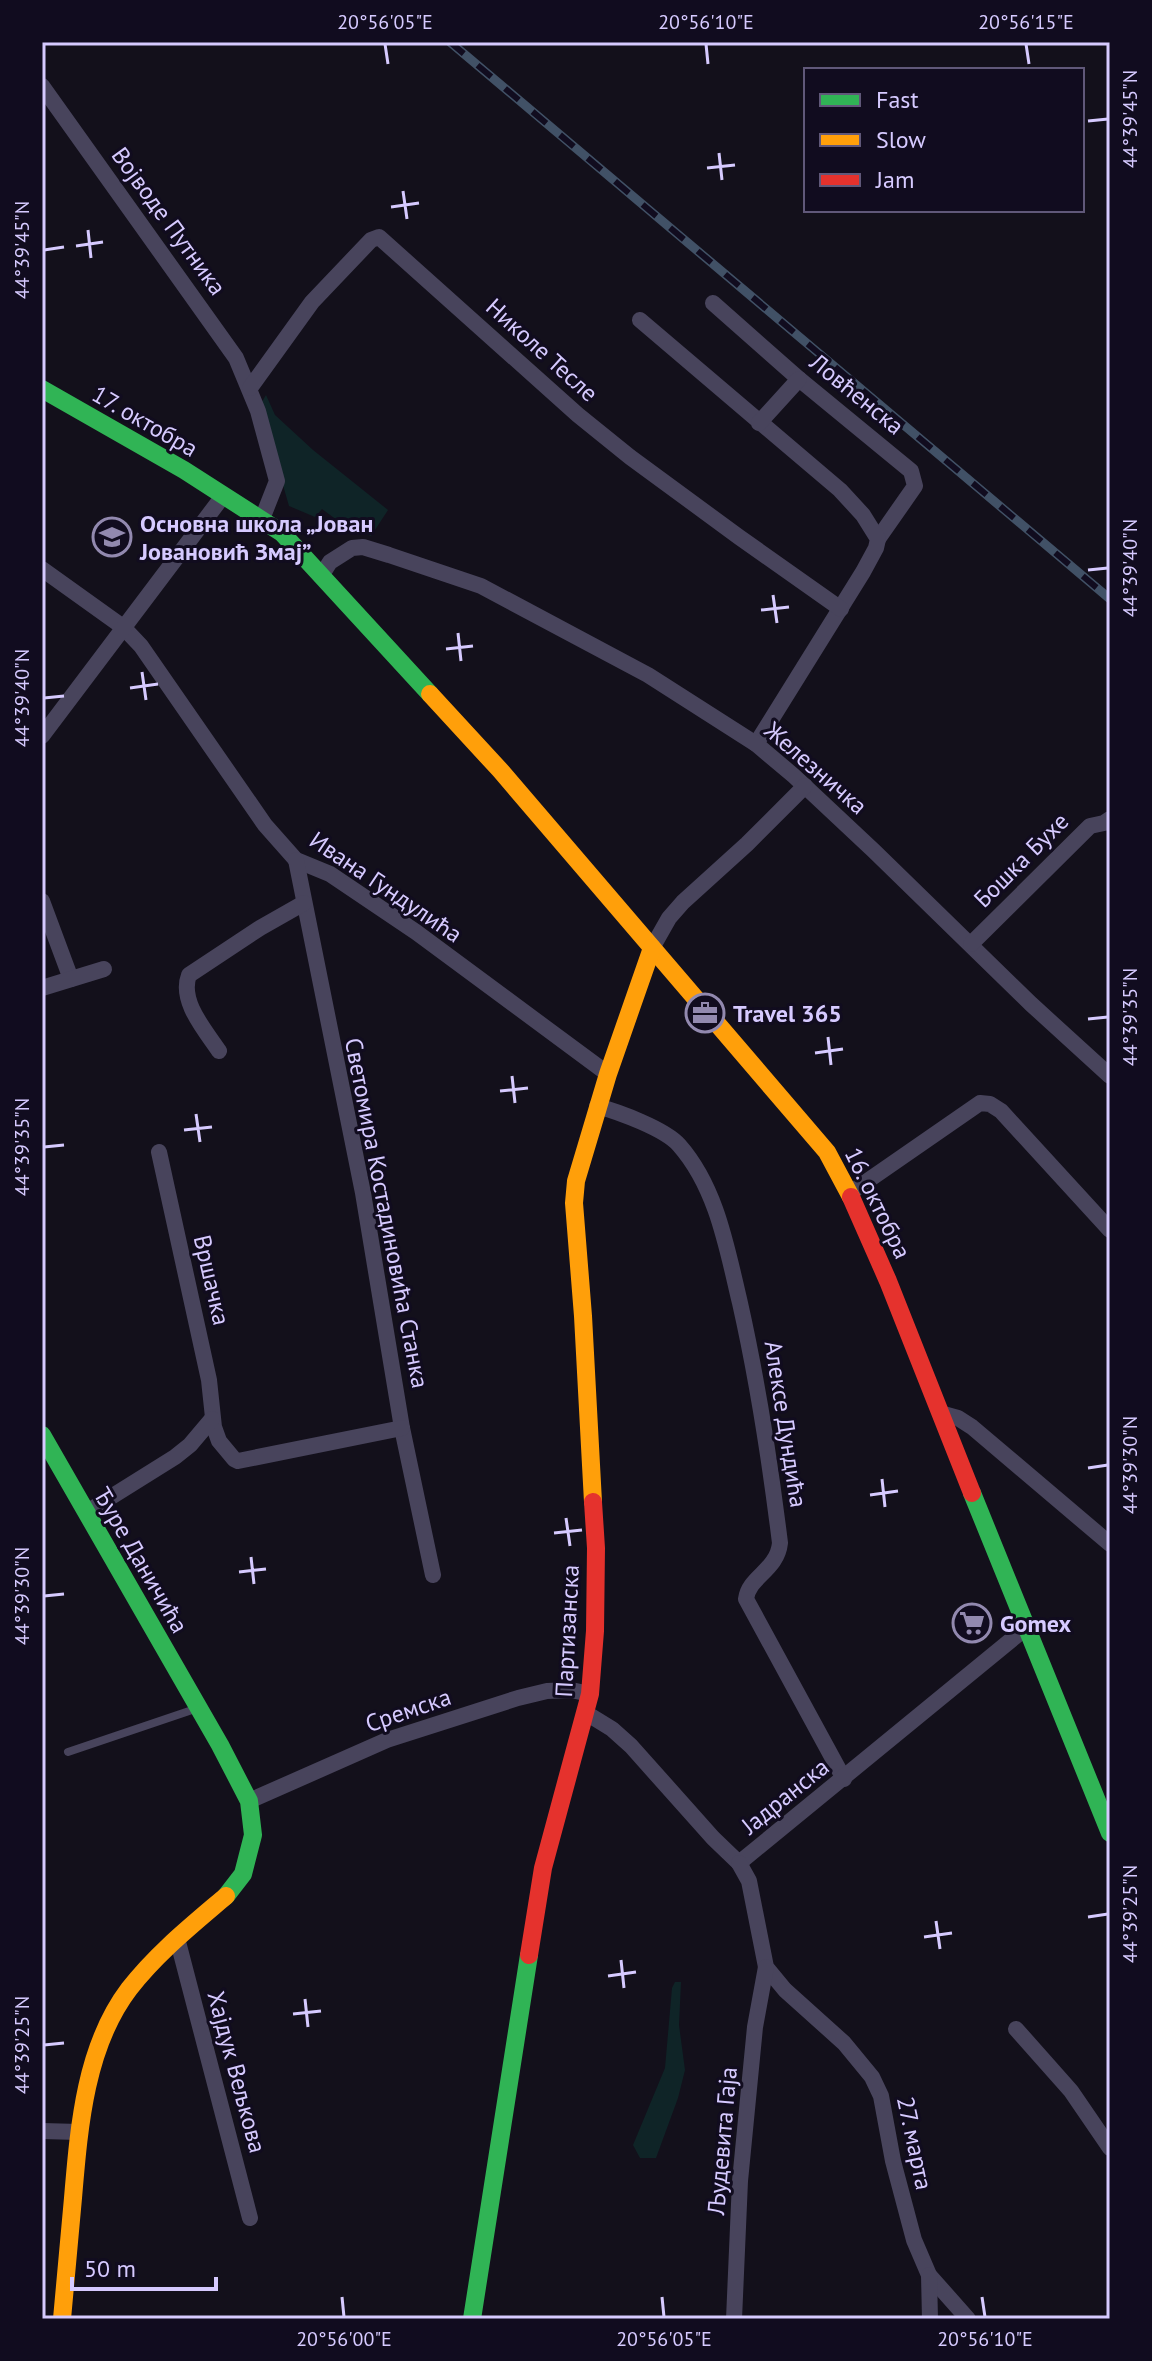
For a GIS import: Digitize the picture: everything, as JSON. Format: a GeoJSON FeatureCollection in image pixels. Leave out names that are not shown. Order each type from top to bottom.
{"type":"FeatureCollection","features":[{"type":"Feature","properties":{"kind":"street","name":"Војводе Путника"},"geometry":{"type":"LineString","coordinates":[[42,86],[236,358],[250,388],[277,481],[262,519]]}},
{"type":"Feature","properties":{"kind":"street","name":"Николе Тесле"},"geometry":{"type":"LineString","coordinates":[[250,388],[312,302],[371,240],[379,237],[578,415],[630,457],[841,609]]}},
{"type":"Feature","properties":{"kind":"street","name":"Ловћенска"},"geometry":{"type":"LineString","coordinates":[[713,303],[799,379],[904,464],[914,477],[915,486],[878,539],[876,548],[841,609],[756,744]]}},
{"type":"Feature","properties":{"kind":"street"},"geometry":{"type":"LineString","coordinates":[[640,320],[840,490],[863,515],[878,539]]}},
{"type":"Feature","properties":{"kind":"street"},"geometry":{"type":"LineString","coordinates":[[759,423],[799,379]]}},
{"type":"Feature","properties":{"kind":"street","name":"17. октобра"},"geometry":{"type":"LineString","coordinates":[[42,389],[184,470],[262,519],[282,533],[321,576]]}},
{"type":"Feature","properties":{"kind":"street"},"geometry":{"type":"LineString","coordinates":[[42,736],[223,496]]}},
{"type":"Feature","properties":{"kind":"street","name":"Железничка"},"geometry":{"type":"LineString","coordinates":[[321,576],[338,556],[352,548],[363,547],[481,586],[648,675],[756,744],[805,786],[1110,1076]]}},
{"type":"Feature","properties":{"kind":"street","name":"Ивана Гундулића"},"geometry":{"type":"LineString","coordinates":[[42,569],[123,627],[141,646],[265,825],[296,860],[330,874],[416,932],[608,1074]]}},
{"type":"Feature","properties":{"kind":"street","name":"16. октобра"},"geometry":{"type":"LineString","coordinates":[[321,576],[500,770],[827,1152],[850,1193],[898,1301],[940,1413],[1110,1833]]}},
{"type":"Feature","properties":{"kind":"street"},"geometry":{"type":"LineString","coordinates":[[652,948],[669,918],[683,902],[805,786]]}},
{"type":"Feature","properties":{"kind":"street","name":"Бошка Бухе"},"geometry":{"type":"LineString","coordinates":[[971,944],[1090,826],[1110,819]]}},
{"type":"Feature","properties":{"kind":"street","name":"Светомира Костадиновића Станка"},"geometry":{"type":"LineString","coordinates":[[296,860],[363,1193],[402,1428],[433,1575]]}},
{"type":"Feature","properties":{"kind":"street"},"geometry":{"type":"LineString","coordinates":[[42,901],[71,979]]}},
{"type":"Feature","properties":{"kind":"street"},"geometry":{"type":"LineString","coordinates":[[219,1051],[189,1001],[186,988],[189,975],[304,903]]}},
{"type":"Feature","properties":{"kind":"street","name":"Партизанска"},"geometry":{"type":"LineString","coordinates":[[472,2319],[543,1868],[588,1703],[595,1631],[596,1548],[574,1203],[576,1181],[597,1106],[652,948]]}},
{"type":"Feature","properties":{"kind":"street"},"geometry":{"type":"LineString","coordinates":[[42,988],[104,969]]}},
{"type":"Feature","properties":{"kind":"street"},"geometry":{"type":"LineString","coordinates":[[850,1193],[980,1103],[990,1104],[1001,1111],[1110,1230]]}},
{"type":"Feature","properties":{"kind":"street","name":"Алексе Дундића"},"geometry":{"type":"LineString","coordinates":[[597,1106],[620,1113],[671,1138],[681,1147],[709,1191],[725,1240],[759,1391],[780,1543],[779,1555],[747,1591],[746,1599],[844,1779]]}},
{"type":"Feature","properties":{"kind":"street","name":"Вршачка"},"geometry":{"type":"LineString","coordinates":[[159,1152],[209,1380],[212,1419],[219,1441],[234,1459],[238,1461],[402,1428]]}},
{"type":"Feature","properties":{"kind":"street"},"geometry":{"type":"LineString","coordinates":[[940,1413],[958,1418],[972,1427],[1110,1544]]}},
{"type":"Feature","properties":{"kind":"street"},"geometry":{"type":"LineString","coordinates":[[87,1512],[175,1457],[212,1419]]}},
{"type":"Feature","properties":{"kind":"street","name":"Ђуре Даничића"},"geometry":{"type":"LineString","coordinates":[[42,1435],[249,1801],[253,1835],[243,1874],[227,1895],[177,1938],[129,1989],[116,2009],[92,2068],[79,2132],[62,2319]]}},
{"type":"Feature","properties":{"kind":"street","name":"Јадранска"},"geometry":{"type":"LineString","coordinates":[[588,1703],[739,1863],[1027,1627]]}},
{"type":"Feature","properties":{"kind":"street","name":"Сремска"},"geometry":{"type":"LineString","coordinates":[[249,1801],[387,1740],[503,1703],[547,1691],[571,1690],[588,1703]]}},
{"type":"Feature","properties":{"kind":"street"},"geometry":{"type":"LineString","coordinates":[[739,1863],[751,1890],[766,1967]]}},
{"type":"Feature","properties":{"kind":"street","name":"Хајдук Вељкова"},"geometry":{"type":"LineString","coordinates":[[177,1938],[250,2218]]}},
{"type":"Feature","properties":{"kind":"street","name":"27. марта"},"geometry":{"type":"LineString","coordinates":[[766,1967],[785,1990],[844,2043],[872,2077],[881,2096],[893,2161],[914,2240],[929,2275],[968,2319]]}},
{"type":"Feature","properties":{"kind":"street","name":"Људевита Гаја"},"geometry":{"type":"LineString","coordinates":[[734,2319],[742,2167],[755,2027],[766,1967]]}},
{"type":"Feature","properties":{"kind":"street"},"geometry":{"type":"LineString","coordinates":[[1016,2029],[1071,2091],[1110,2148]]}},
{"type":"Feature","properties":{"kind":"street"},"geometry":{"type":"LineString","coordinates":[[42,2131],[79,2132]]}},
{"type":"Feature","properties":{"kind":"street"},"geometry":{"type":"LineString","coordinates":[[929,2275],[930,2319]]}},
{"type":"Feature","properties":{"kind":"lane"},"geometry":{"type":"LineString","coordinates":[[68,1752],[199,1708]]}},
{"type":"Feature","properties":{"kind":"green space"},"geometry":{"type":"Polygon","coordinates":[[[266,395],[275,415],[388,510],[371,536],[345,526],[322,509],[315,517],[289,506],[260,405],[266,395]]]}},
{"type":"Feature","properties":{"kind":"green space"},"geometry":{"type":"Polygon","coordinates":[[[675,1982],[681,1982],[679,2025],[685,2070],[656,2158],[640,2158],[633,2145],[665,2068],[675,1982]]]}},
{"type":"Feature","properties":{"kind":"railway"},"geometry":{"type":"LineString","coordinates":[[450,42],[1110,599]]}},
{"type":"Feature","properties":{"kind":"traffic: fast"},"geometry":{"type":"LineString","coordinates":[[42,389],[184,470],[282,533],[430,694]]}},
{"type":"Feature","properties":{"kind":"traffic: fast"},"geometry":{"type":"LineString","coordinates":[[42,1435],[249,1801],[253,1835],[243,1874],[226,1896]]}},
{"type":"Feature","properties":{"kind":"traffic: fast"},"geometry":{"type":"LineString","coordinates":[[972,1493],[1110,1833]]}},
{"type":"Feature","properties":{"kind":"traffic: fast"},"geometry":{"type":"LineString","coordinates":[[472,2319],[529,1955]]}},
{"type":"Feature","properties":{"kind":"traffic: slow"},"geometry":{"type":"LineString","coordinates":[[430,694],[500,770],[827,1152],[851,1197]]}},
{"type":"Feature","properties":{"kind":"traffic: slow"},"geometry":{"type":"LineString","coordinates":[[593,1502],[574,1203],[576,1181],[608,1074],[652,948]]}},
{"type":"Feature","properties":{"kind":"traffic: slow"},"geometry":{"type":"LineString","coordinates":[[62,2319],[82,2116],[103,2036],[129,1989],[151,1963],[226,1896]]}},
{"type":"Feature","properties":{"kind":"traffic: jam"},"geometry":{"type":"LineString","coordinates":[[851,1197],[888,1281],[972,1493]]}},
{"type":"Feature","properties":{"kind":"traffic: jam"},"geometry":{"type":"LineString","coordinates":[[529,1955],[543,1868],[590,1694],[595,1631],[593,1502]]}},
{"type":"Feature","properties":{"kind":"place","name":"Основна школа „Јован Јовановић Змај”"},"geometry":{"type":"Point","coordinates":[112,537]}},
{"type":"Feature","properties":{"kind":"place","name":"Travel 365"},"geometry":{"type":"Point","coordinates":[705,1013]}},
{"type":"Feature","properties":{"kind":"place","name":"Gomex"},"geometry":{"type":"Point","coordinates":[972,1623]}}]}
